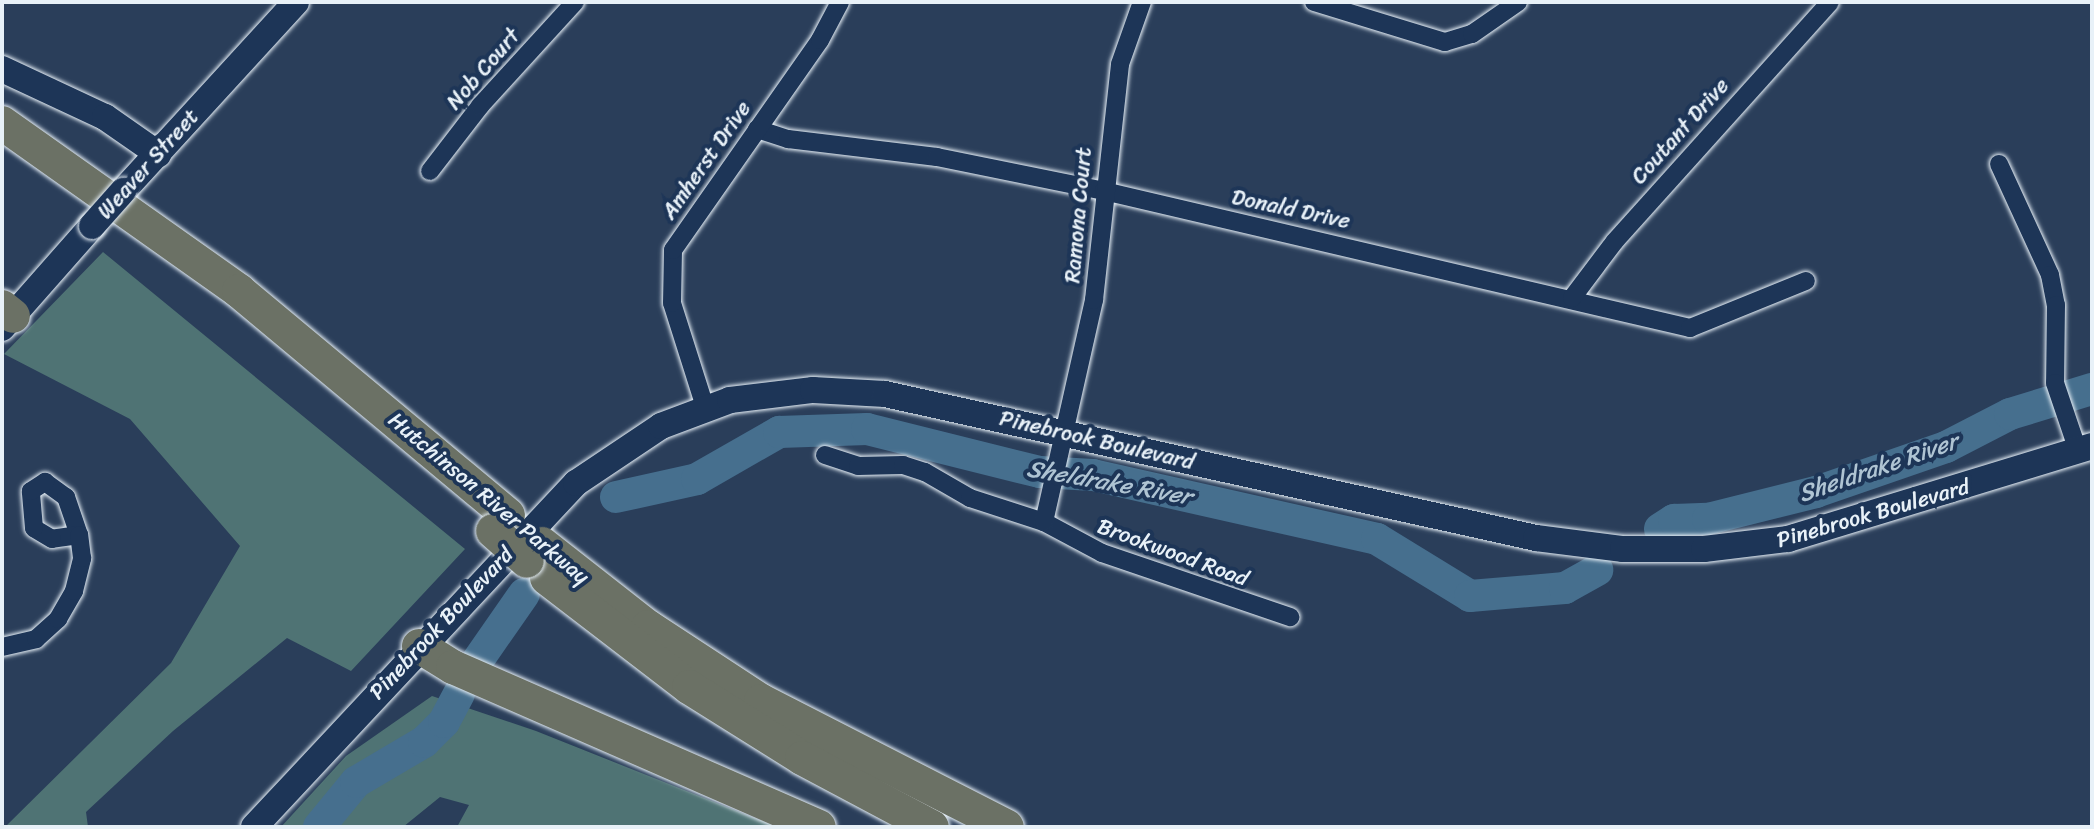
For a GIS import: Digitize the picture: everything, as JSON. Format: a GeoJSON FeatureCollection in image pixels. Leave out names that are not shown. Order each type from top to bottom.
{"type":"FeatureCollection","features":[{"type":"Feature","properties":{"kind":"highway","name":"Hutchinson River Parkway"},"geometry":{"type":"LineString","coordinates":[[2,123],[239,291],[689,687],[802,758],[932,827]]}},
{"type":"Feature","properties":{"kind":"highway","name":"Hutchinson River Parkway"},"geometry":{"type":"LineString","coordinates":[[2,149],[224,308],[500,523]]}},
{"type":"Feature","properties":{"kind":"highway","name":"Hutchinson River Parkway"},"geometry":{"type":"LineString","coordinates":[[534,552],[761,701],[1007,827]]}},
{"type":"Feature","properties":{"kind":"highway"},"geometry":{"type":"LineString","coordinates":[[419,646],[442,662],[633,749],[819,827]]}},
{"type":"Feature","properties":{"kind":"street","name":"Weaver Street"},"geometry":{"type":"LineString","coordinates":[[6,317],[296,2]]}},
{"type":"Feature","properties":{"kind":"street","name":"Nob Court"},"geometry":{"type":"LineString","coordinates":[[430,171],[480,106],[575,2]]}},
{"type":"Feature","properties":{"kind":"street","name":"Amherst Drive"},"geometry":{"type":"LineString","coordinates":[[705,407],[672,303],[673,250],[820,40],[840,2]]}},
{"type":"Feature","properties":{"kind":"street","name":"Ramona Court"},"geometry":{"type":"LineString","coordinates":[[1065,434],[1094,300],[1120,64],[1142,2]]}},
{"type":"Feature","properties":{"kind":"street"},"geometry":{"type":"LineString","coordinates":[[1314,2],[1445,42],[1472,34],[1518,2]]}},
{"type":"Feature","properties":{"kind":"street","name":"Coutant Drive"},"geometry":{"type":"LineString","coordinates":[[1572,298],[1615,241],[1830,2]]}},
{"type":"Feature","properties":{"kind":"street"},"geometry":{"type":"LineString","coordinates":[[2,69],[105,117],[158,154]]}},
{"type":"Feature","properties":{"kind":"street","name":"Donald Drive"},"geometry":{"type":"LineString","coordinates":[[757,129],[788,139],[937,157],[1104,191],[1690,328],[1806,281]]}},
{"type":"Feature","properties":{"kind":"street"},"geometry":{"type":"LineString","coordinates":[[1999,164],[2050,275],[2056,305],[2055,383],[2066,416],[2085,449]]}},
{"type":"Feature","properties":{"kind":"street","name":"Pinebrook Boulevard"},"geometry":{"type":"LineString","coordinates":[[254,827],[537,520],[596,467],[649,432],[705,407],[783,391],[862,391],[1536,538],[1623,549],[1704,549],[1788,539],[2085,449]]}},
{"type":"Feature","properties":{"kind":"street"},"geometry":{"type":"LineString","coordinates":[[1044,522],[1065,434]]}},
{"type":"Feature","properties":{"kind":"street","name":"Brookwood Road"},"geometry":{"type":"LineString","coordinates":[[825,455],[858,466],[903,465],[970,498],[1044,522],[1102,553],[1290,617]]}},
{"type":"Feature","properties":{"kind":"street"},"geometry":{"type":"LineString","coordinates":[[2,647],[36,639],[58,619],[74,591],[82,558],[79,535]]}},
{"type":"Feature","properties":{"kind":"green space"},"geometry":{"type":"Polygon","coordinates":[[[103,252],[465,549],[351,671],[287,638],[173,731],[86,812],[88,827],[5,827],[171,663],[240,546],[130,419],[4,354],[103,252]]]}},
{"type":"Feature","properties":{"kind":"green space"},"geometry":{"type":"Polygon","coordinates":[[[432,696],[536,731],[777,827],[457,827],[469,805],[440,797],[403,827],[281,827],[346,756],[432,696]]]}},
{"type":"Feature","properties":{"kind":"waterway","name":"Sheldrake River"},"geometry":{"type":"LineString","coordinates":[[1660,529],[1674,520],[1708,519],[1816,492],[1946,447],[2010,414],[2092,389]]}},
{"type":"Feature","properties":{"kind":"waterway","name":"Sheldrake River"},"geometry":{"type":"LineString","coordinates":[[616,497],[697,479],[779,432],[867,429],[1040,472],[1093,475],[1377,539],[1470,596],[1565,588],[1597,570]]}},
{"type":"Feature","properties":{"kind":"waterway","name":"Sheldrake River"},"geometry":{"type":"LineString","coordinates":[[476,663],[524,594]]}},
{"type":"Feature","properties":{"kind":"waterway","name":"Sheldrake River"},"geometry":{"type":"LineString","coordinates":[[319,827],[356,782],[424,742],[444,722],[459,694]]}}]}
